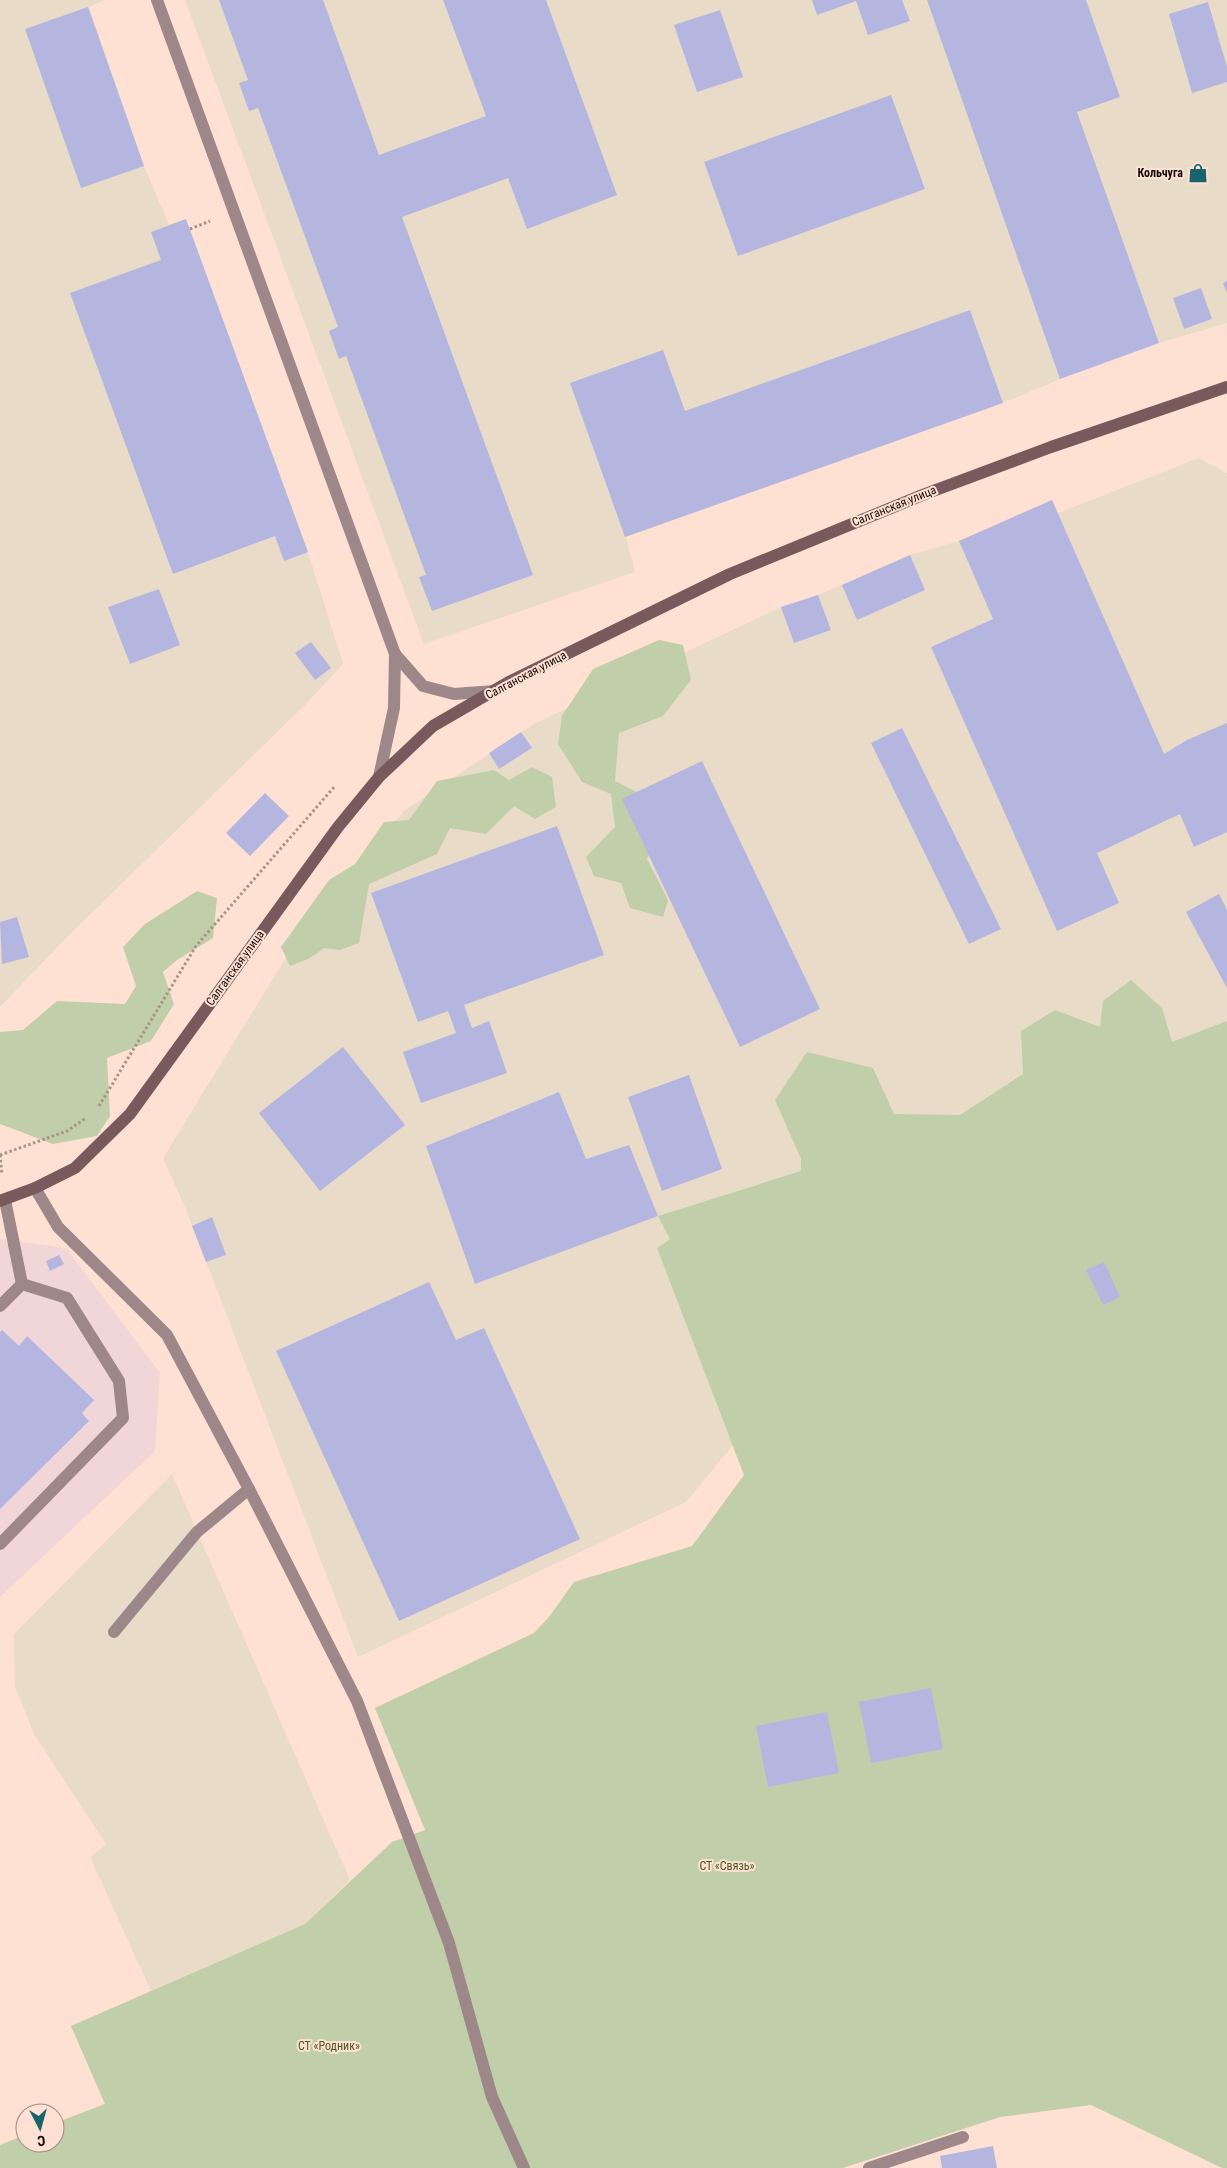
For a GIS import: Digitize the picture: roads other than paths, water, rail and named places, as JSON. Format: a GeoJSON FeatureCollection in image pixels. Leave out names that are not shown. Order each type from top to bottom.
{"type":"FeatureCollection","features":[{"type":"Feature","properties":{"kind":"street"},"geometry":{"type":"LineString","coordinates":[[157,0],[395,654],[394,708],[379,776]]}},
{"type":"Feature","properties":{"kind":"street","name":"Салганская улица"},"geometry":{"type":"LineString","coordinates":[[2,1201],[35,1188],[75,1168],[130,1114],[332,835],[379,776],[433,726],[495,690],[730,574],[925,494],[1051,447],[1227,387]]}},
{"type":"Feature","properties":{"kind":"street"},"geometry":{"type":"LineString","coordinates":[[395,654],[423,686],[454,694],[495,690]]}},
{"type":"Feature","properties":{"kind":"street"},"geometry":{"type":"LineString","coordinates":[[35,1188],[58,1227],[167,1336],[249,1489],[357,1702],[449,1943],[492,2097],[524,2168]]}},
{"type":"Feature","properties":{"kind":"street"},"geometry":{"type":"LineString","coordinates":[[2,1201],[22,1284]]}},
{"type":"Feature","properties":{"kind":"street"},"geometry":{"type":"LineString","coordinates":[[0,1306],[22,1284]]}},
{"type":"Feature","properties":{"kind":"street"},"geometry":{"type":"LineString","coordinates":[[0,1544],[123,1418],[119,1381],[68,1298],[22,1284]]}},
{"type":"Feature","properties":{"kind":"street"},"geometry":{"type":"LineString","coordinates":[[114,1632],[198,1532],[249,1489]]}},
{"type":"Feature","properties":{"kind":"street"},"geometry":{"type":"LineString","coordinates":[[869,2168],[963,2137]]}},
{"type":"Feature","properties":{"kind":"place","name":"Кольчуга"},"geometry":{"type":"Point","coordinates":[1198,173]}},
{"type":"Feature","properties":{"kind":"park label","name":"СТ «Связь»"},"geometry":{"type":"Point","coordinates":[727,1866]}},
{"type":"Feature","properties":{"kind":"park label","name":"СТ «Родник»"},"geometry":{"type":"Point","coordinates":[329,2046]}}]}
